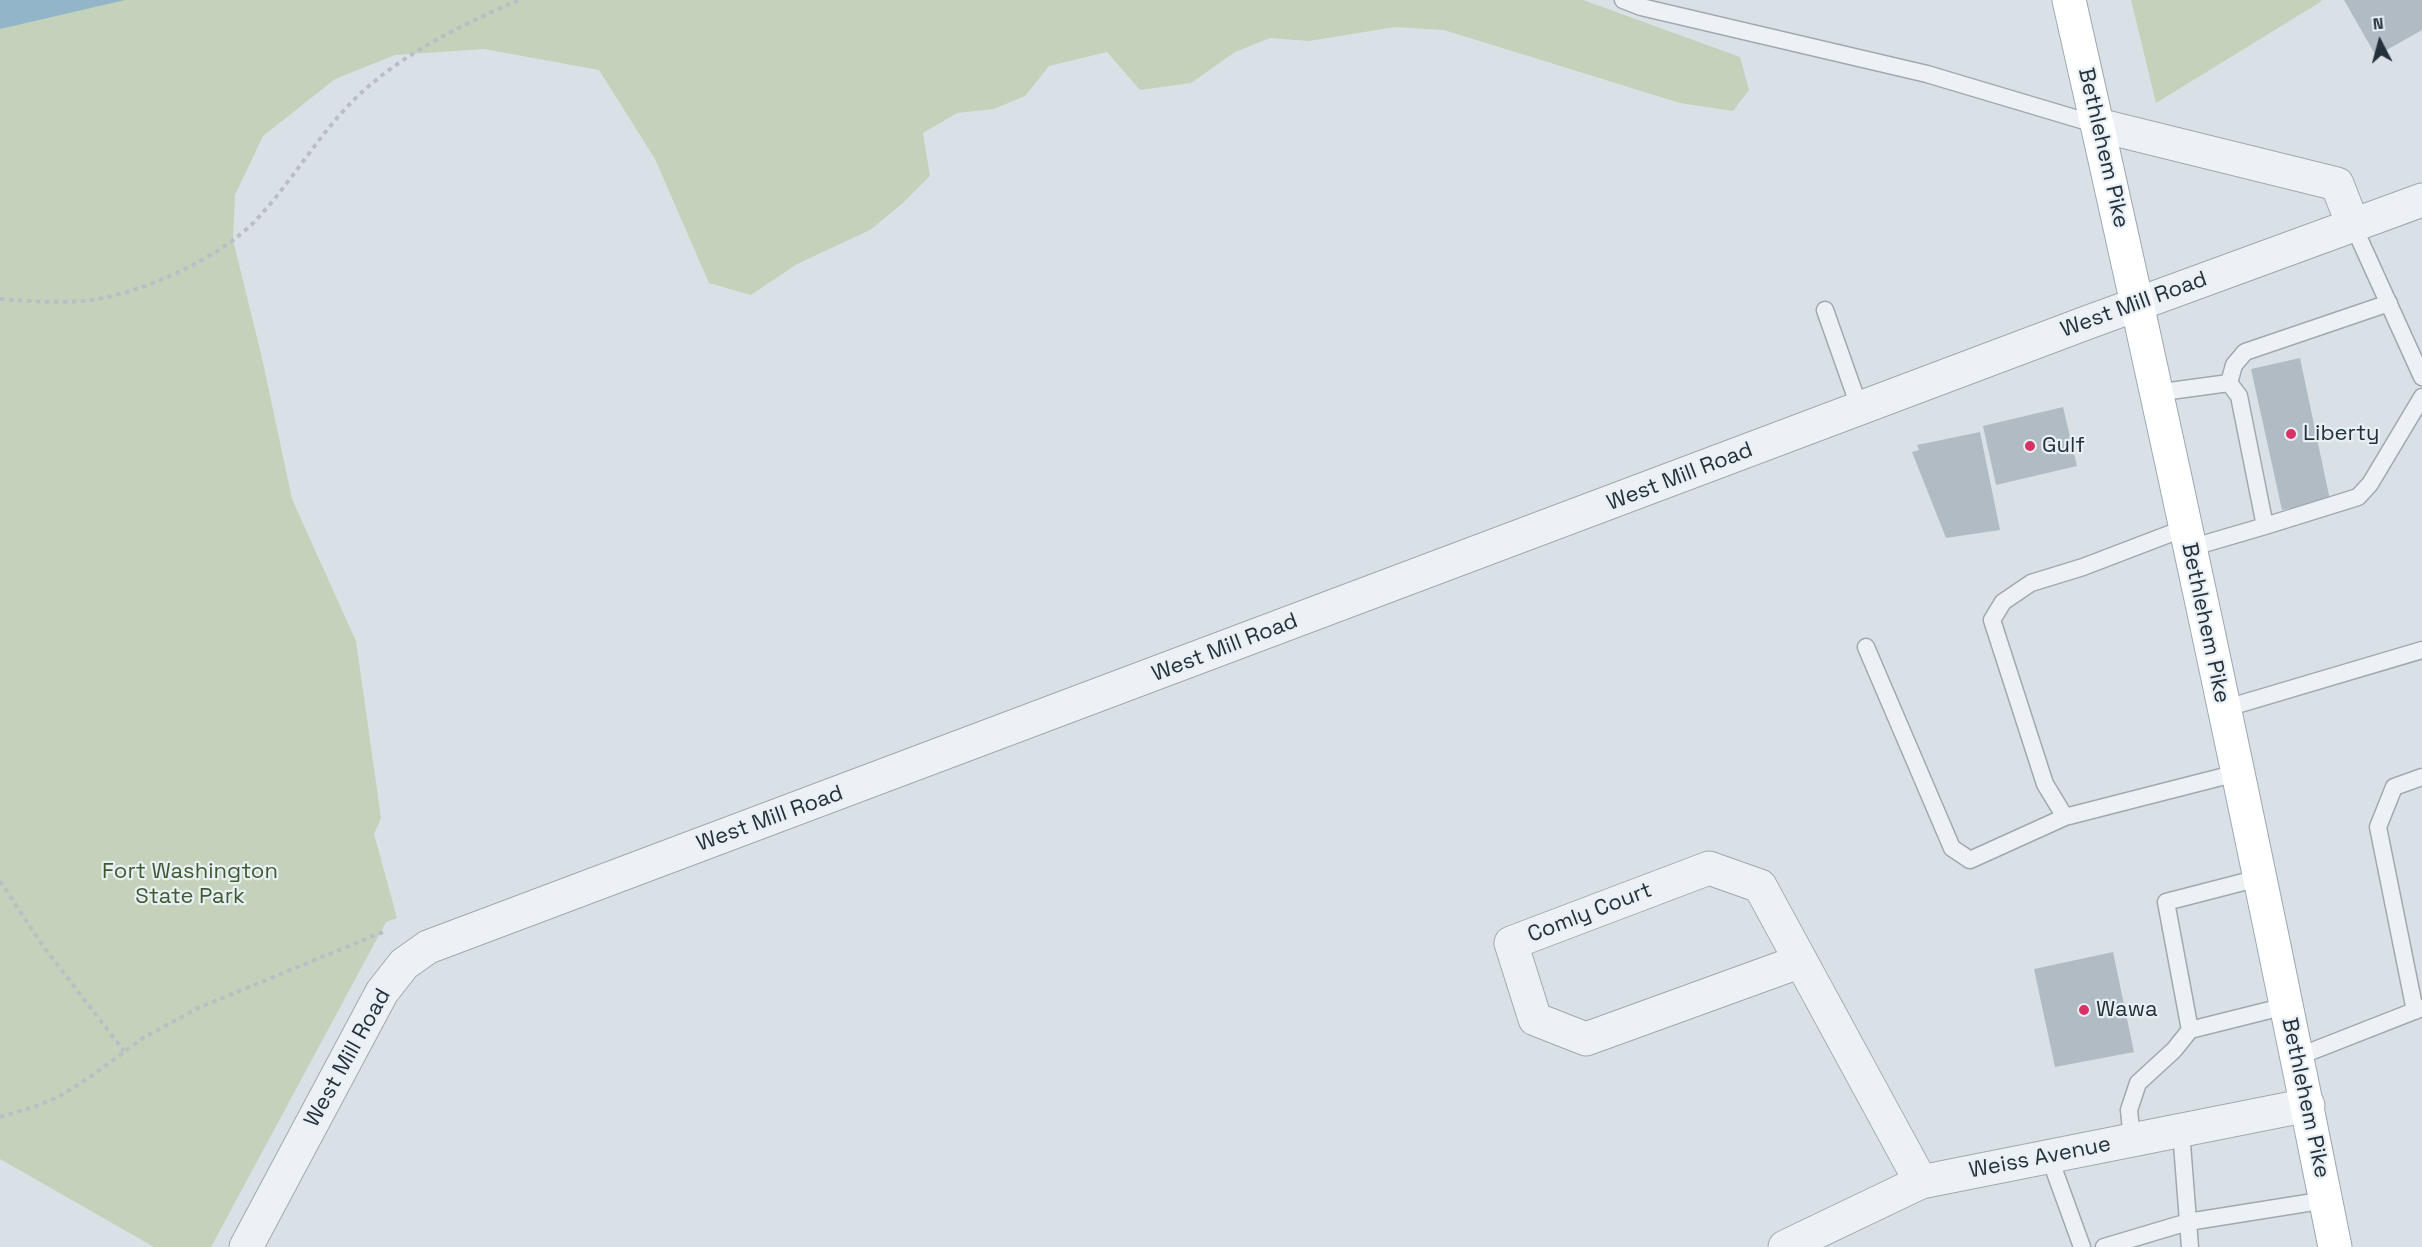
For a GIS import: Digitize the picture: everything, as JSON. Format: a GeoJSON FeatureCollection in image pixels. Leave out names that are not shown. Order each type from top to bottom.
{"type":"FeatureCollection","features":[{"type":"Feature","properties":{"kind":"main road","name":"Bethlehem Pike"},"geometry":{"type":"LineString","coordinates":[[2069,0],[2188,538],[2308,1106],[2335,1247]]}},
{"type":"Feature","properties":{"kind":"street"},"geometry":{"type":"LineString","coordinates":[[2098,125],[2337,184],[2353,225]]}},
{"type":"Feature","properties":{"kind":"street","name":"West Mill Road"},"geometry":{"type":"LineString","coordinates":[[246,1247],[381,992],[404,964],[428,947],[462,932],[754,826],[2138,304],[2422,200]]}},
{"type":"Feature","properties":{"kind":"street","name":"Comly Court"},"geometry":{"type":"LineString","coordinates":[[1801,961],[1586,1039],[1535,1019],[1511,943],[1709,868],[1760,886],[1801,961],[1921,1182]]}},
{"type":"Feature","properties":{"kind":"street","name":"Weiss Avenue"},"geometry":{"type":"LineString","coordinates":[[1785,1247],[1921,1182],[2308,1106]]}},
{"type":"Feature","properties":{"kind":"lane"},"geometry":{"type":"LineString","coordinates":[[1623,0],[1641,7],[1927,74],[2098,125]]}},
{"type":"Feature","properties":{"kind":"lane"},"geometry":{"type":"LineString","coordinates":[[2353,225],[2421,371]]}},
{"type":"Feature","properties":{"kind":"lane"},"geometry":{"type":"LineString","coordinates":[[2229,383],[2234,365],[2245,352],[2389,303]]}},
{"type":"Feature","properties":{"kind":"lane"},"geometry":{"type":"LineString","coordinates":[[1825,310],[1860,409]]}},
{"type":"Feature","properties":{"kind":"lane"},"geometry":{"type":"LineString","coordinates":[[2155,393],[2229,383]]}},
{"type":"Feature","properties":{"kind":"lane"},"geometry":{"type":"LineString","coordinates":[[2229,383],[2239,396],[2265,526]]}},
{"type":"Feature","properties":{"kind":"lane"},"geometry":{"type":"LineString","coordinates":[[2065,817],[2045,784],[1992,620],[2003,602],[2031,583],[2083,567],[2188,538],[2265,526],[2358,497],[2370,484],[2422,397]]}},
{"type":"Feature","properties":{"kind":"lane"},"geometry":{"type":"LineString","coordinates":[[1866,647],[1952,848],[1970,860],[2065,817],[2237,773]]}},
{"type":"Feature","properties":{"kind":"lane"},"geometry":{"type":"LineString","coordinates":[[2223,709],[2422,650]]}},
{"type":"Feature","properties":{"kind":"lane"},"geometry":{"type":"LineString","coordinates":[[2297,1057],[2418,1010],[2378,827],[2394,787],[2422,777]]}},
{"type":"Feature","properties":{"kind":"lane"},"geometry":{"type":"LineString","coordinates":[[2190,1030],[2166,903],[2259,878]]}},
{"type":"Feature","properties":{"kind":"lane"},"geometry":{"type":"LineString","coordinates":[[2132,1140],[2129,1110],[2138,1083],[2174,1050],[2190,1030],[2286,1006]]}},
{"type":"Feature","properties":{"kind":"lane"},"geometry":{"type":"LineString","coordinates":[[2181,1131],[2190,1247]]}},
{"type":"Feature","properties":{"kind":"lane"},"geometry":{"type":"LineString","coordinates":[[2049,1156],[2082,1247]]}},
{"type":"Feature","properties":{"kind":"lane"},"geometry":{"type":"LineString","coordinates":[[2104,1247],[2188,1222],[2326,1200]]}},
{"type":"Feature","properties":{"kind":"path"},"geometry":{"type":"LineString","coordinates":[[0,298],[73,301],[101,297],[159,280],[210,256],[239,237],[256,220],[284,189],[348,106],[382,76],[453,30],[519,0]]}},
{"type":"Feature","properties":{"kind":"path"},"geometry":{"type":"LineString","coordinates":[[0,881],[44,946],[124,1051]]}},
{"type":"Feature","properties":{"kind":"path"},"geometry":{"type":"LineString","coordinates":[[0,1118],[60,1096],[124,1051],[198,1008],[388,931]]}},
{"type":"Feature","properties":{"kind":"green space","name":"Fort Washington State Park"},"geometry":{"type":"Polygon","coordinates":[[[0,0],[1583,0],[1740,57],[1749,90],[1733,111],[1680,103],[1444,30],[1395,27],[1309,41],[1270,38],[1235,52],[1191,83],[1140,90],[1107,52],[1049,66],[1025,96],[994,109],[957,113],[923,133],[930,176],[903,203],[870,230],[797,264],[751,295],[709,283],[655,159],[599,70],[484,49],[395,55],[335,79],[263,136],[235,195],[233,240],[262,358],[292,499],[356,641],[381,818],[374,834],[397,918],[386,922],[211,1247],[154,1247],[0,1159],[0,0]]]}},
{"type":"Feature","properties":{"kind":"green space"},"geometry":{"type":"Polygon","coordinates":[[[2131,0],[2321,0],[2322,1],[2156,103],[2131,0]]]}},
{"type":"Feature","properties":{"kind":"water"},"geometry":{"type":"Polygon","coordinates":[[[0,0],[125,0],[0,29],[0,0]]]}},
{"type":"Feature","properties":{"kind":"building"},"geometry":{"type":"Polygon","coordinates":[[[2344,0],[2422,0],[2422,30],[2376,56],[2344,0]]]}},
{"type":"Feature","properties":{"kind":"building","name":"Liberty"},"geometry":{"type":"Polygon","coordinates":[[[2300,358],[2330,500],[2282,510],[2251,369],[2300,358]]]}},
{"type":"Feature","properties":{"kind":"building","name":"Gulf"},"geometry":{"type":"Polygon","coordinates":[[[2063,407],[2077,466],[1996,485],[1983,426],[2063,407]]]}},
{"type":"Feature","properties":{"kind":"building"},"geometry":{"type":"Polygon","coordinates":[[[1980,432],[2000,530],[1946,538],[1912,452],[1919,450],[1917,445],[1980,432]]]}},
{"type":"Feature","properties":{"kind":"building","name":"Wawa"},"geometry":{"type":"Polygon","coordinates":[[[2113,952],[2134,1052],[2055,1067],[2034,969],[2113,952]]]}},
{"type":"Feature","properties":{"kind":"place","name":"Liberty"},"geometry":{"type":"Point","coordinates":[2291,434]}},
{"type":"Feature","properties":{"kind":"place","name":"Gulf"},"geometry":{"type":"Point","coordinates":[2030,446]}},
{"type":"Feature","properties":{"kind":"place","name":"Wawa"},"geometry":{"type":"Point","coordinates":[2084,1010]}}]}
